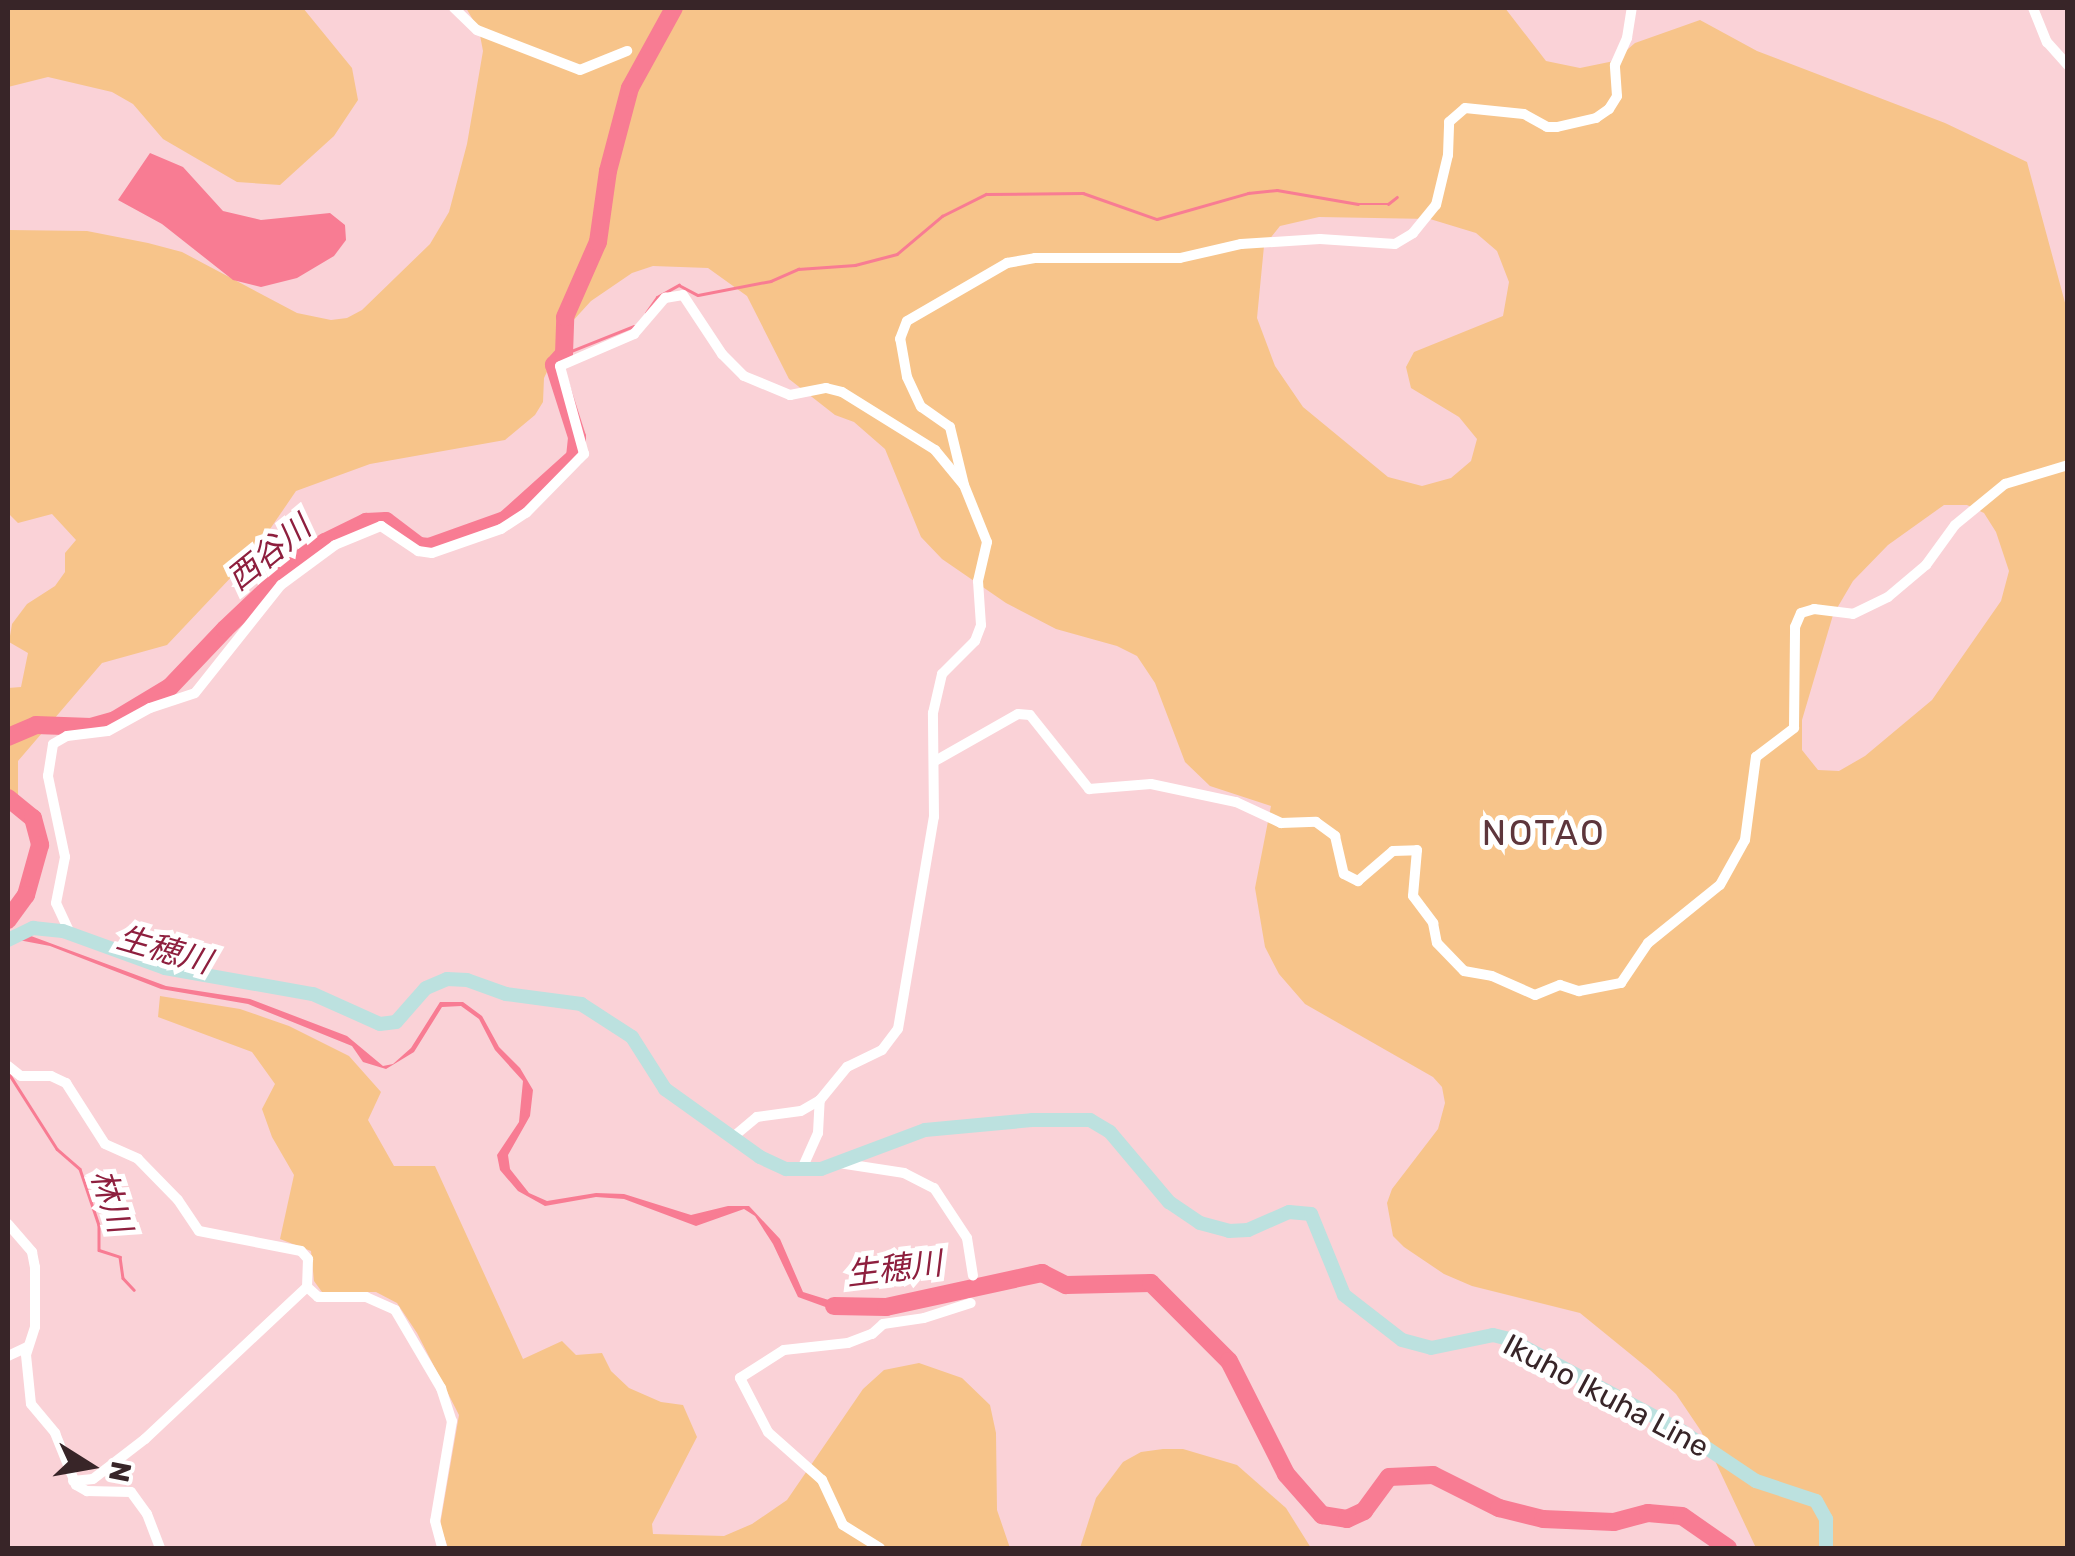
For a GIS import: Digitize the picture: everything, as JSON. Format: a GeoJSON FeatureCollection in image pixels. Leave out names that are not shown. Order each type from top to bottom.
{"type":"FeatureCollection","features":[{"type":"Feature","properties":{"kind":"main road"},"geometry":{"type":"LineString","coordinates":[[8,940],[38,928],[70,933],[164,968],[312,994],[380,1024],[396,1022],[426,988],[447,979],[466,980],[506,994],[581,1004],[622,1028],[665,1089],[779,1167],[801,1171]]}},
{"type":"Feature","properties":{"kind":"main road","name":"Ikuho Ikuha Line"},"geometry":{"type":"LineString","coordinates":[[801,1171],[839,1163],[925,1130],[1032,1120],[1090,1120],[1110,1132],[1154,1187],[1200,1223],[1228,1231],[1248,1230],[1289,1212],[1310,1214],[1344,1295],[1402,1340],[1431,1348],[1493,1335],[1508,1339],[1683,1432],[1756,1481],[1816,1501],[1826,1519],[1826,1548]]}},
{"type":"Feature","properties":{"kind":"street"},"geometry":{"type":"LineString","coordinates":[[454,8],[477,30],[580,70],[627,51]]}},
{"type":"Feature","properties":{"kind":"street"},"geometry":{"type":"LineString","coordinates":[[734,1138],[758,1117],[792,1113],[820,1100],[847,1067],[882,1050],[898,1029],[934,817],[936,761],[930,734],[942,674],[975,641],[981,625],[978,582],[987,542],[964,485],[950,427],[921,407],[907,377],[900,339],[907,321],[1008,262],[1035,258],[1180,258],[1241,244],[1320,238],[1395,244],[1413,234],[1436,205],[1448,155],[1449,122],[1465,108],[1524,114],[1547,127],[1596,118],[1610,108],[1617,96],[1615,65],[1627,38],[1632,8]]}},
{"type":"Feature","properties":{"kind":"street"},"geometry":{"type":"LineString","coordinates":[[2033,8],[2047,42],[2068,64]]}},
{"type":"Feature","properties":{"kind":"street"},"geometry":{"type":"LineString","coordinates":[[70,933],[56,903],[64,857],[48,776],[52,744],[67,736],[108,731],[150,708],[195,693],[280,586],[335,544],[381,526],[418,552],[432,553],[501,529],[526,513],[584,454],[560,366],[634,334],[665,298],[683,296],[722,354],[744,376],[790,395],[826,388],[842,392],[932,448],[964,485]]}},
{"type":"Feature","properties":{"kind":"street"},"geometry":{"type":"LineString","coordinates":[[936,761],[1018,714],[1030,715],[1090,789],[1151,784],[1236,802],[1272,822],[1316,822],[1335,836],[1344,874],[1358,882],[1393,851],[1417,850],[1413,896],[1434,923],[1437,943],[1464,971],[1492,976],[1536,994],[1560,984],[1579,990],[1621,983],[1648,943],[1720,885],[1745,840],[1756,757],[1794,728],[1795,626],[1801,614],[1814,609],[1854,614],[1888,597],[1917,574],[1973,508],[2005,484],[2068,465]]}},
{"type":"Feature","properties":{"kind":"street"},"geometry":{"type":"LineString","coordinates":[[8,1066],[21,1076],[50,1076],[66,1083],[105,1144],[138,1159],[178,1200],[199,1231],[301,1252],[308,1259],[307,1286],[144,1439],[92,1479],[73,1481]]}},
{"type":"Feature","properties":{"kind":"street"},"geometry":{"type":"LineString","coordinates":[[801,1171],[818,1133],[820,1100]]}},
{"type":"Feature","properties":{"kind":"street"},"geometry":{"type":"LineString","coordinates":[[839,1163],[904,1173],[934,1188],[967,1238],[973,1276]]}},
{"type":"Feature","properties":{"kind":"street"},"geometry":{"type":"LineString","coordinates":[[8,1224],[32,1252],[35,1267],[35,1326],[28,1347],[27,1395],[55,1433],[73,1481],[87,1491],[131,1492],[148,1514],[160,1548]]}},
{"type":"Feature","properties":{"kind":"street"},"geometry":{"type":"LineString","coordinates":[[307,1286],[318,1297],[366,1298],[388,1304],[422,1352],[452,1421],[435,1520],[442,1548]]}},
{"type":"Feature","properties":{"kind":"street"},"geometry":{"type":"LineString","coordinates":[[880,1548],[843,1524],[822,1480],[763,1425],[740,1378],[784,1350],[848,1343],[883,1324],[971,1303]]}},
{"type":"Feature","properties":{"kind":"street"},"geometry":{"type":"LineString","coordinates":[[8,1356],[28,1347]]}},
{"type":"Feature","properties":{"kind":"shaded area"},"geometry":{"type":"Polygon","coordinates":[[[8,8],[303,8],[352,68],[358,100],[334,136],[280,185],[237,182],[163,139],[133,104],[112,92],[48,77],[8,87],[8,8]]]}},
{"type":"Feature","properties":{"kind":"shaded area"},"geometry":{"type":"Polygon","coordinates":[[[466,8],[1505,8],[1546,61],[1580,68],[1614,61],[1635,43],[1700,20],[1757,51],[1945,123],[2027,162],[2067,310],[2067,1548],[1756,1548],[1701,1431],[1676,1394],[1650,1370],[1580,1313],[1472,1286],[1444,1274],[1404,1247],[1393,1236],[1387,1203],[1392,1189],[1438,1129],[1445,1103],[1442,1087],[1433,1077],[1305,1004],[1279,974],[1265,947],[1255,888],[1271,806],[1210,786],[1185,762],[1155,683],[1137,656],[1117,646],[1056,629],[1006,603],[942,559],[921,537],[885,449],[854,422],[835,415],[789,379],[747,296],[708,268],[653,266],[632,273],[591,301],[570,324],[544,378],[543,402],[535,415],[505,440],[370,464],[296,491],[253,554],[167,645],[102,663],[18,761],[18,797],[8,800],[8,688],[21,687],[28,653],[9,642],[12,624],[27,604],[55,586],[65,572],[65,553],[76,540],[52,514],[18,523],[8,513],[8,230],[87,231],[148,243],[182,252],[297,313],[331,320],[347,318],[362,310],[430,244],[449,212],[467,144],[483,51],[479,30],[466,8]],[[1319,217],[1280,226],[1264,246],[1257,318],[1275,366],[1303,407],[1388,477],[1422,486],[1451,478],[1471,461],[1477,439],[1459,417],[1411,388],[1406,367],[1414,352],[1503,316],[1509,282],[1497,251],[1476,233],[1430,219],[1319,217]],[[1944,505],[1888,545],[1853,581],[1833,615],[1802,720],[1802,750],[1818,770],[1839,771],[1865,756],[1932,700],[2001,601],[2009,571],[1996,532],[1984,513],[1967,505],[1944,505]]]}},
{"type":"Feature","properties":{"kind":"shaded area"},"geometry":{"type":"Polygon","coordinates":[[[150,153],[183,167],[223,211],[261,220],[330,213],[345,225],[346,240],[334,256],[297,278],[261,287],[233,280],[162,224],[118,200],[150,153]]]}},
{"type":"Feature","properties":{"kind":"shaded area","name":"生穂川"},"geometry":{"type":"Polygon","coordinates":[[[31,936],[166,986],[250,999],[347,1036],[383,1066],[393,1064],[411,1048],[440,1002],[463,1002],[482,1016],[499,1047],[520,1068],[533,1090],[530,1116],[508,1155],[510,1169],[529,1193],[547,1201],[596,1193],[624,1194],[691,1215],[728,1206],[749,1206],[780,1239],[803,1292],[864,1311],[842,1313],[798,1297],[773,1244],[755,1216],[744,1209],[696,1226],[624,1199],[596,1197],[545,1206],[518,1191],[500,1170],[497,1155],[519,1122],[523,1081],[495,1050],[479,1019],[461,1006],[442,1007],[414,1052],[386,1069],[363,1062],[352,1046],[248,1004],[161,989],[50,946],[8,938],[31,936]]]}},
{"type":"Feature","properties":{"kind":"shaded area"},"geometry":{"type":"Polygon","coordinates":[[[160,996],[240,1009],[289,1026],[349,1056],[381,1092],[368,1120],[394,1166],[435,1166],[523,1359],[562,1341],[576,1355],[602,1353],[611,1371],[629,1388],[661,1402],[683,1405],[697,1437],[652,1524],[653,1534],[724,1536],[752,1524],[787,1500],[863,1389],[884,1370],[919,1363],[962,1378],[990,1405],[996,1433],[997,1510],[1010,1548],[448,1548],[440,1525],[459,1415],[417,1333],[397,1303],[376,1292],[322,1292],[314,1281],[311,1251],[280,1239],[294,1175],[272,1137],[262,1109],[275,1084],[252,1052],[158,1017],[160,996]]]}},
{"type":"Feature","properties":{"kind":"shaded area"},"geometry":{"type":"Polygon","coordinates":[[[1183,1449],[1237,1465],[1286,1508],[1311,1548],[1080,1548],[1096,1498],[1123,1462],[1141,1452],[1183,1449]]]}},
{"type":"Feature","properties":{"kind":"waterway","name":"西谷川"},"geometry":{"type":"LineString","coordinates":[[8,737],[36,725],[91,727],[115,720],[170,687],[298,560],[325,542],[366,522],[386,521],[419,546],[429,547],[505,520],[575,457],[577,437],[554,365],[564,354],[565,317],[598,242],[608,171],[630,88],[674,8]]}},
{"type":"Feature","properties":{"kind":"waterway"},"geometry":{"type":"LineString","coordinates":[[646,313],[657,297],[679,285],[698,295],[771,281],[798,269],[855,265],[897,254],[942,216],[986,194],[1083,193],[1157,219],[1248,193],[1277,190],[1358,204],[1388,204],[1397,197]]}},
{"type":"Feature","properties":{"kind":"waterway"},"geometry":{"type":"LineString","coordinates":[[564,354],[634,326]]}},
{"type":"Feature","properties":{"kind":"waterway","name":"西谷川"},"geometry":{"type":"LineString","coordinates":[[8,798],[33,818],[40,845],[26,895],[8,920]]}},
{"type":"Feature","properties":{"kind":"waterway","name":"林川"},"geometry":{"type":"LineString","coordinates":[[8,1072],[57,1149],[80,1169],[99,1225],[99,1250],[120,1257],[123,1278],[134,1290]]}},
{"type":"Feature","properties":{"kind":"waterway","name":"生穂川"},"geometry":{"type":"LineString","coordinates":[[834,1306],[886,1307],[1042,1273],[1066,1285],[1151,1283],[1229,1361],[1286,1474],[1322,1515],[1347,1519],[1364,1511],[1389,1477],[1433,1475],[1499,1508],[1543,1519],[1614,1522],[1648,1513],[1682,1516],[1728,1548]]}},
{"type":"Feature","properties":{"kind":"district","name":"NOTAO"},"geometry":{"type":"Point","coordinates":[1544,833]}}]}
